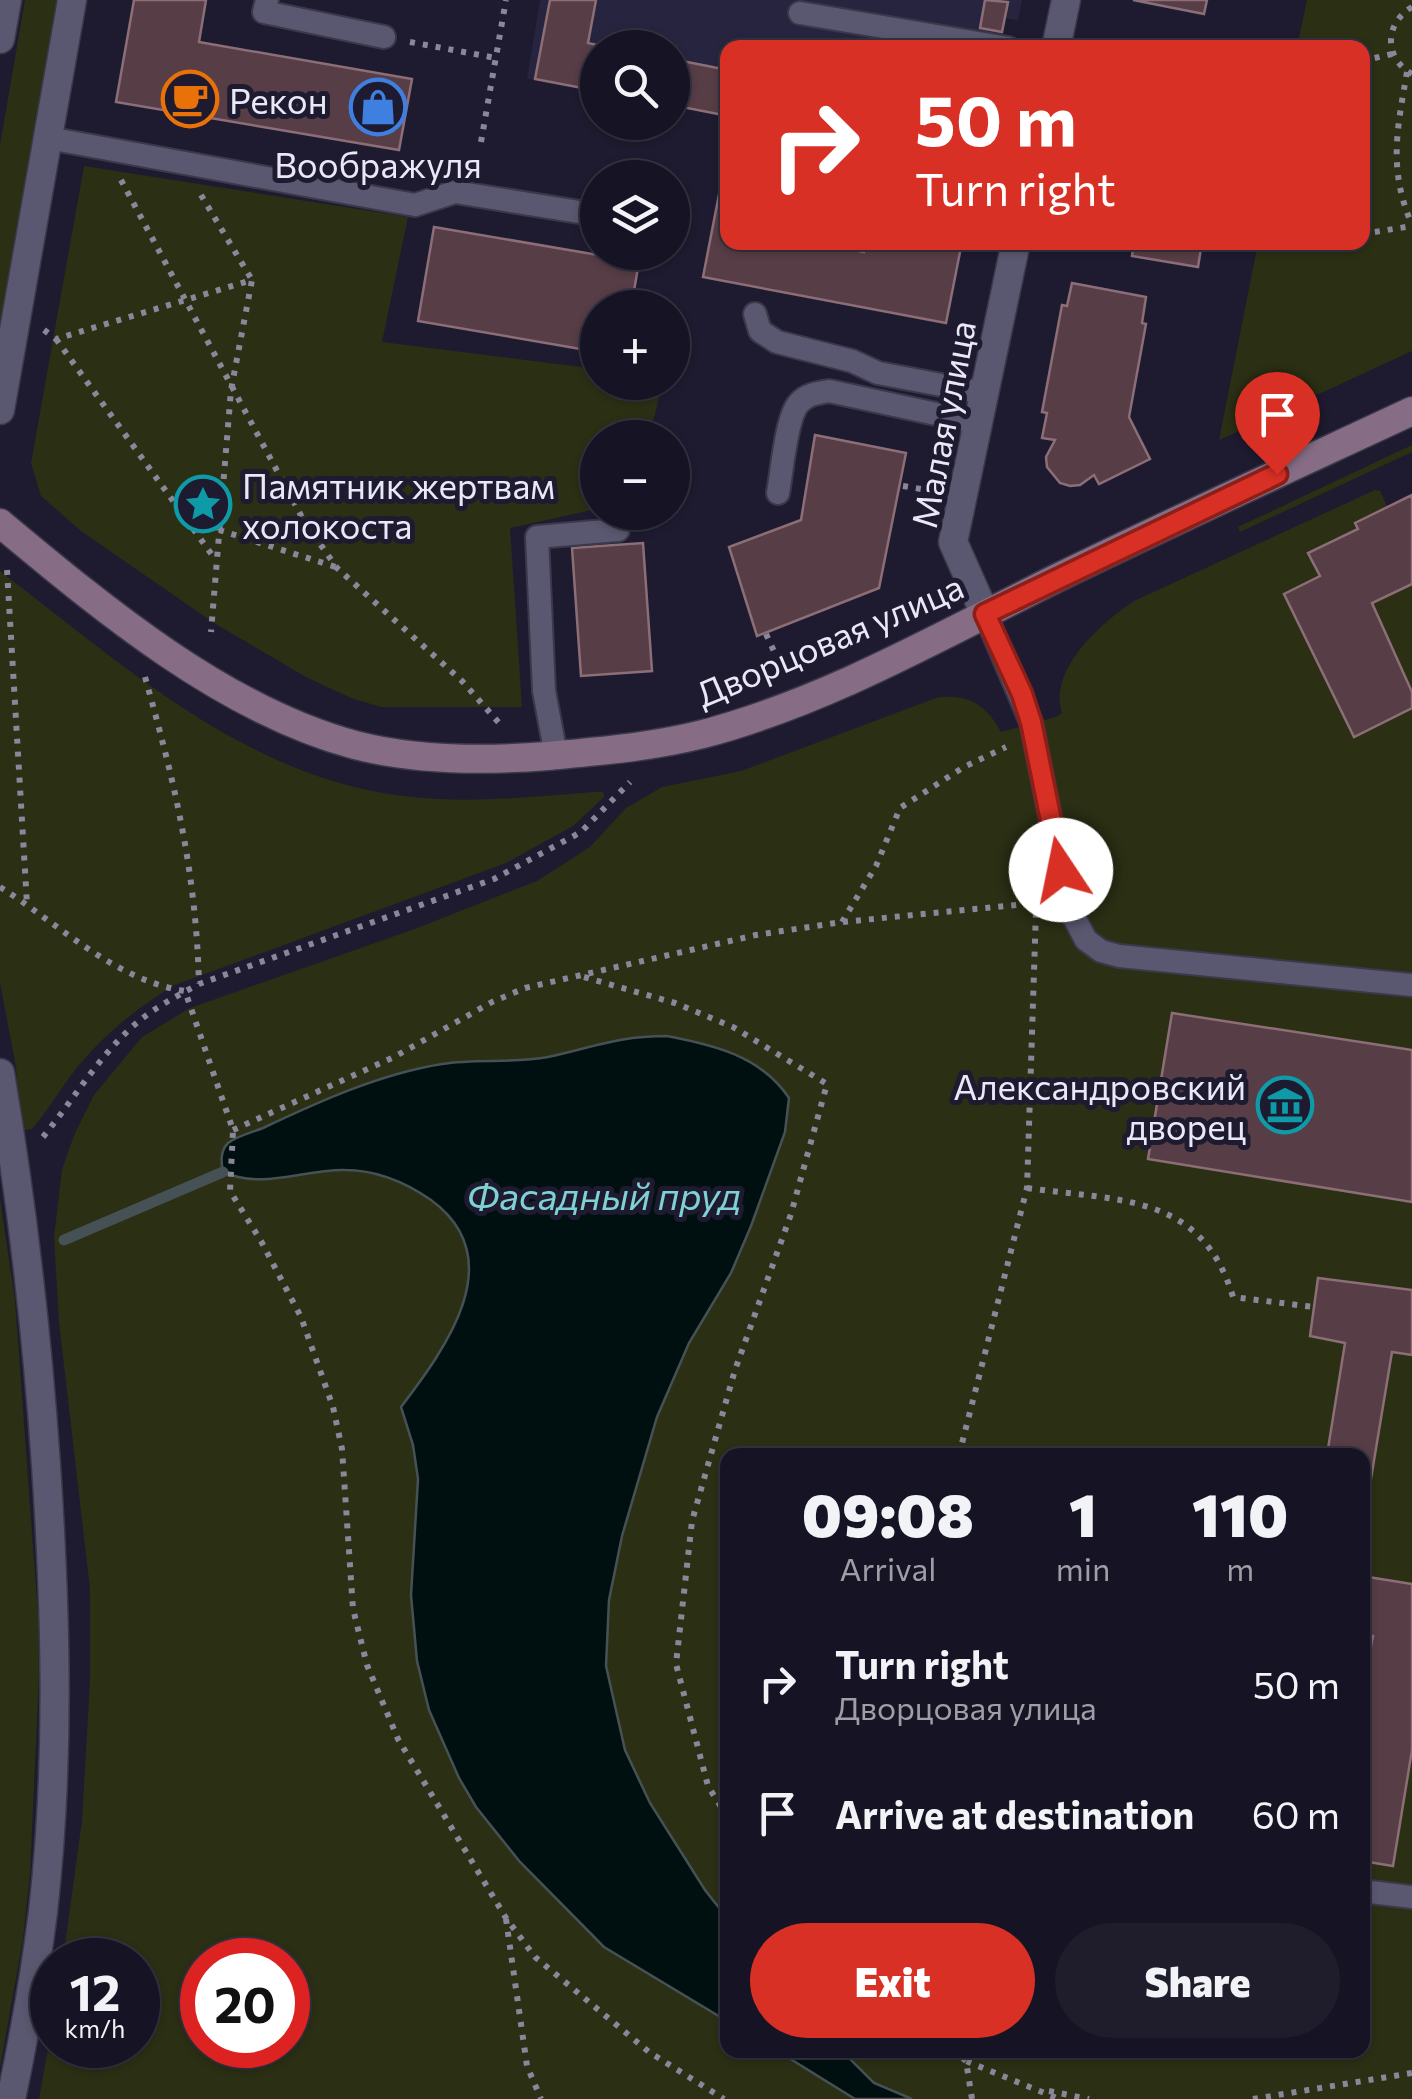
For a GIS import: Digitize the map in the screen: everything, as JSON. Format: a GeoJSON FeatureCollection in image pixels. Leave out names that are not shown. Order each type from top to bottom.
{"type":"FeatureCollection","features":[{"type":"Feature","properties":{"kind":"main road","name":"Дворцовая улица"},"geometry":{"type":"LineString","coordinates":[[0,524],[158,644],[211,680],[278,717],[353,745],[410,756],[556,755],[658,744],[756,718],[872,669],[1412,411]]}},
{"type":"Feature","properties":{"kind":"street"},"geometry":{"type":"LineString","coordinates":[[0,39],[7,0]]}},
{"type":"Feature","properties":{"kind":"street"},"geometry":{"type":"LineString","coordinates":[[0,410],[72,0]]}},
{"type":"Feature","properties":{"kind":"street"},"geometry":{"type":"LineString","coordinates":[[1058,40],[1066,0]]}},
{"type":"Feature","properties":{"kind":"street","name":"Малая улица"},"geometry":{"type":"LineString","coordinates":[[985,614],[953,542],[1014,250]]}},
{"type":"Feature","properties":{"kind":"street"},"geometry":{"type":"LineString","coordinates":[[0,1074],[15,1160],[42,1410],[55,1679],[42,1913],[11,2099]]}},
{"type":"Feature","properties":{"kind":"lane"},"geometry":{"type":"LineString","coordinates":[[266,0],[264,12],[384,37]]}},
{"type":"Feature","properties":{"kind":"lane"},"geometry":{"type":"LineString","coordinates":[[800,13],[960,40]]}},
{"type":"Feature","properties":{"kind":"lane"},"geometry":{"type":"LineString","coordinates":[[48,138],[415,206],[455,192],[580,213]]}},
{"type":"Feature","properties":{"kind":"lane"},"geometry":{"type":"LineString","coordinates":[[754,314],[760,331],[799,350],[852,361],[878,373],[984,393]]}},
{"type":"Feature","properties":{"kind":"lane"},"geometry":{"type":"LineString","coordinates":[[778,493],[793,411],[801,400],[814,393],[830,391],[978,422]]}},
{"type":"Feature","properties":{"kind":"lane"},"geometry":{"type":"LineString","coordinates":[[556,755],[544,691],[537,537],[618,530]]}},
{"type":"Feature","properties":{"kind":"lane"},"geometry":{"type":"LineString","coordinates":[[985,614],[1031,722],[1068,906],[1086,940],[1119,956],[1412,985]]}},
{"type":"Feature","properties":{"kind":"lane"},"geometry":{"type":"LineString","coordinates":[[1370,1892],[1412,1898]]}},
{"type":"Feature","properties":{"kind":"path"},"geometry":{"type":"LineString","coordinates":[[481,142],[506,0]]}},
{"type":"Feature","properties":{"kind":"path"},"geometry":{"type":"LineString","coordinates":[[1370,233],[1412,225],[1396,175],[1398,124],[1409,73],[1392,54],[1390,43],[1396,20],[1412,7]]}},
{"type":"Feature","properties":{"kind":"path"},"geometry":{"type":"LineString","coordinates":[[384,37],[496,58]]}},
{"type":"Feature","properties":{"kind":"path"},"geometry":{"type":"LineString","coordinates":[[1370,60],[1392,54]]}},
{"type":"Feature","properties":{"kind":"path"},"geometry":{"type":"LineString","coordinates":[[185,164],[252,280],[231,390],[211,632]]}},
{"type":"Feature","properties":{"kind":"path"},"geometry":{"type":"LineString","coordinates":[[116,171],[304,521],[337,568],[462,682],[499,722]]}},
{"type":"Feature","properties":{"kind":"path"},"geometry":{"type":"LineString","coordinates":[[56,339],[252,280]]}},
{"type":"Feature","properties":{"kind":"path"},"geometry":{"type":"LineString","coordinates":[[46,329],[216,560]]}},
{"type":"Feature","properties":{"kind":"path"},"geometry":{"type":"LineString","coordinates":[[903,486],[927,490]]}},
{"type":"Feature","properties":{"kind":"path"},"geometry":{"type":"LineString","coordinates":[[218,530],[337,568]]}},
{"type":"Feature","properties":{"kind":"path"},"geometry":{"type":"LineString","coordinates":[[6,568],[27,904]]}},
{"type":"Feature","properties":{"kind":"path"},"geometry":{"type":"LineString","coordinates":[[766,634],[783,671]]}},
{"type":"Feature","properties":{"kind":"path"},"geometry":{"type":"LineString","coordinates":[[144,671],[189,853],[199,984]]}},
{"type":"Feature","properties":{"kind":"path"},"geometry":{"type":"LineString","coordinates":[[842,922],[876,866],[900,808],[964,766],[1011,745],[1014,762]]}},
{"type":"Feature","properties":{"kind":"path"},"geometry":{"type":"LineString","coordinates":[[15,1160],[32,1149],[132,1026],[185,992],[494,879],[582,832],[630,782]]}},
{"type":"Feature","properties":{"kind":"path"},"geometry":{"type":"LineString","coordinates":[[0,886],[124,970],[148,982],[185,992]]}},
{"type":"Feature","properties":{"kind":"path"},"geometry":{"type":"LineString","coordinates":[[960,1448],[1027,1188],[1037,904],[1034,886]]}},
{"type":"Feature","properties":{"kind":"path"},"geometry":{"type":"LineString","coordinates":[[232,1130],[394,1057],[524,988],[756,936],[842,922],[1037,904]]}},
{"type":"Feature","properties":{"kind":"path"},"geometry":{"type":"LineString","coordinates":[[584,977],[675,1003],[733,1027],[827,1084],[792,1214],[735,1370],[692,1521],[676,1664],[708,1786],[720,1805]]}},
{"type":"Feature","properties":{"kind":"path"},"geometry":{"type":"LineString","coordinates":[[185,992],[232,1130],[230,1191],[283,1280],[321,1367],[342,1449],[352,1609],[382,1705],[506,1918],[535,1957],[648,2052],[724,2099]]}},
{"type":"Feature","properties":{"kind":"path"},"geometry":{"type":"LineString","coordinates":[[1027,1188],[1139,1204],[1173,1215],[1212,1247],[1225,1270],[1233,1297],[1314,1307]]}},
{"type":"Feature","properties":{"kind":"path"},"geometry":{"type":"LineString","coordinates":[[506,1918],[527,2066],[541,2099]]}},
{"type":"Feature","properties":{"kind":"path"},"geometry":{"type":"LineString","coordinates":[[962,2058],[1059,2099]]}},
{"type":"Feature","properties":{"kind":"path"},"geometry":{"type":"LineString","coordinates":[[965,2058],[972,2099]]}},
{"type":"Feature","properties":{"kind":"path"},"geometry":{"type":"LineString","coordinates":[[1253,2099],[1412,2074]]}},
{"type":"Feature","properties":{"kind":"path"},"geometry":{"type":"LineString","coordinates":[[1033,2088],[1089,2099]]}},
{"type":"Feature","properties":{"kind":"shaded area"},"geometry":{"type":"Polygon","coordinates":[[[540,0],[1022,0],[1018,20],[1005,18],[1000,40],[720,40],[720,115],[690,108],[690,30],[580,30],[580,57],[535,79],[527,79],[540,0]]]}},
{"type":"Feature","properties":{"kind":"green space"},"geometry":{"type":"Polygon","coordinates":[[[25,0],[60,0],[0,338],[0,145],[25,0]]]}},
{"type":"Feature","properties":{"kind":"green space"},"geometry":{"type":"Polygon","coordinates":[[[1307,0],[1412,0],[1412,351],[1219,440],[1257,250],[1370,250],[1370,40],[1298,40],[1307,0]]]}},
{"type":"Feature","properties":{"kind":"green space"},"geometry":{"type":"Polygon","coordinates":[[[84,166],[408,217],[382,342],[580,367],[580,400],[659,400],[653,420],[580,420],[580,513],[510,528],[522,707],[381,707],[306,677],[214,623],[81,531],[41,496],[31,463],[84,166]]]}},
{"type":"Feature","properties":{"kind":"green space"},"geometry":{"type":"Polygon","coordinates":[[[1412,445],[1412,452],[1240,532],[1238,527],[1412,445]]]}},
{"type":"Feature","properties":{"kind":"green space"},"geometry":{"type":"Polygon","coordinates":[[[1375,490],[1380,491],[1387,506],[1412,495],[1412,2099],[39,2099],[45,2068],[160,2068],[160,1938],[66,1938],[82,1820],[90,1681],[90,1589],[59,1322],[54,1237],[62,1169],[94,1095],[142,1037],[190,1008],[412,930],[537,881],[590,847],[626,808],[662,787],[741,771],[936,698],[957,697],[974,703],[989,714],[1001,732],[1056,717],[1062,713],[1060,696],[1070,664],[1093,635],[1134,601],[1375,490]]]}},
{"type":"Feature","properties":{"kind":"green space"},"geometry":{"type":"Polygon","coordinates":[[[0,571],[188,711],[290,766],[345,785],[403,796],[475,800],[603,792],[604,797],[573,826],[506,863],[175,985],[100,1042],[32,1129],[24,1130],[0,983],[0,571]]]}},
{"type":"Feature","properties":{"kind":"green space"},"geometry":{"type":"Polygon","coordinates":[[[0,1199],[15,1300],[39,1678],[30,1874],[23,1939],[0,2068],[0,1199]]]}},
{"type":"Feature","properties":{"kind":"water","name":"Фасадный пруд"},"geometry":{"type":"Polygon","coordinates":[[[667,1036],[735,1055],[765,1072],[789,1098],[785,1132],[751,1226],[731,1273],[689,1343],[657,1417],[622,1536],[609,1600],[606,1666],[625,1750],[650,1803],[720,1909],[720,2017],[604,1947],[520,1862],[476,1807],[429,1710],[417,1661],[411,1595],[418,1479],[401,1407],[436,1358],[463,1304],[469,1276],[467,1249],[455,1223],[431,1200],[379,1175],[329,1171],[253,1179],[223,1172],[222,1164],[224,1150],[236,1138],[396,1074],[455,1062],[535,1059],[667,1036]]]}},
{"type":"Feature","properties":{"kind":"water"},"geometry":{"type":"Polygon","coordinates":[[[789,2058],[849,2058],[874,2083],[912,2099],[855,2099],[789,2058]]]}},
{"type":"Feature","properties":{"kind":"building"},"geometry":{"type":"Polygon","coordinates":[[[134,0],[206,0],[199,42],[412,79],[399,150],[116,102],[134,0]]]}},
{"type":"Feature","properties":{"kind":"building"},"geometry":{"type":"Polygon","coordinates":[[[550,0],[596,0],[590,30],[580,30],[580,88],[535,79],[550,0]]]}},
{"type":"Feature","properties":{"kind":"building"},"geometry":{"type":"Polygon","coordinates":[[[985,0],[1008,2],[1002,32],[980,28],[985,0]]]}},
{"type":"Feature","properties":{"kind":"building"},"geometry":{"type":"Polygon","coordinates":[[[1133,0],[1207,0],[1204,14],[1133,0]]]}},
{"type":"Feature","properties":{"kind":"building"},"geometry":{"type":"Polygon","coordinates":[[[690,63],[720,68],[720,114],[690,109],[690,63]]]}},
{"type":"Feature","properties":{"kind":"building"},"geometry":{"type":"Polygon","coordinates":[[[720,189],[720,250],[960,250],[946,323],[703,277],[720,189]]]}},
{"type":"Feature","properties":{"kind":"building"},"geometry":{"type":"Polygon","coordinates":[[[434,227],[580,252],[580,270],[638,270],[634,290],[580,290],[580,349],[418,321],[434,227]]]}},
{"type":"Feature","properties":{"kind":"building"},"geometry":{"type":"Polygon","coordinates":[[[1133,250],[1201,250],[1198,267],[1132,256],[1133,250]]]}},
{"type":"Feature","properties":{"kind":"building"},"geometry":{"type":"Polygon","coordinates":[[[1072,283],[1146,297],[1142,323],[1146,324],[1129,417],[1150,459],[1099,484],[1094,475],[1080,485],[1070,486],[1060,483],[1047,467],[1046,457],[1055,440],[1042,438],[1047,413],[1042,412],[1062,305],[1067,306],[1072,283]]]}},
{"type":"Feature","properties":{"kind":"building"},"geometry":{"type":"Polygon","coordinates":[[[815,435],[906,453],[879,588],[757,636],[729,547],[801,520],[815,435]]]}},
{"type":"Feature","properties":{"kind":"building"},"geometry":{"type":"Polygon","coordinates":[[[1412,495],[1412,584],[1372,603],[1412,692],[1412,708],[1354,737],[1284,594],[1320,576],[1308,553],[1358,529],[1355,523],[1412,495]]]}},
{"type":"Feature","properties":{"kind":"building"},"geometry":{"type":"Polygon","coordinates":[[[643,543],[652,671],[581,676],[572,548],[643,543]]]}},
{"type":"Feature","properties":{"kind":"building","name":"Александровский дворец"},"geometry":{"type":"Polygon","coordinates":[[[1172,1013],[1412,1050],[1412,1202],[1148,1159],[1172,1013]]]}},
{"type":"Feature","properties":{"kind":"building"},"geometry":{"type":"Polygon","coordinates":[[[1318,1278],[1412,1290],[1412,1355],[1392,1352],[1370,1485],[1370,1448],[1328,1448],[1345,1343],[1310,1336],[1318,1278]]]}},
{"type":"Feature","properties":{"kind":"building"},"geometry":{"type":"Polygon","coordinates":[[[1370,1577],[1412,1584],[1412,1750],[1393,1866],[1370,1862],[1370,1577]]]}},
{"type":"Feature","properties":{"kind":"waterway"},"geometry":{"type":"LineString","coordinates":[[64,1240],[223,1172]]}},
{"type":"Feature","properties":{"kind":"place","name":"Рекон"},"geometry":{"type":"Point","coordinates":[190,99]}},
{"type":"Feature","properties":{"kind":"place","name":"Воображуля"},"geometry":{"type":"Point","coordinates":[378,107]}},
{"type":"Feature","properties":{"kind":"place","name":"Памятник жертвам холокоста"},"geometry":{"type":"Point","coordinates":[203,504]}},
{"type":"Feature","properties":{"kind":"place","name":"Александровский дворец"},"geometry":{"type":"Point","coordinates":[1285,1105]}},
{"type":"Feature","properties":{"kind":"route"},"geometry":{"type":"LineString","coordinates":[[1061,870],[1031,722],[985,614],[1277,474]]}}]}
